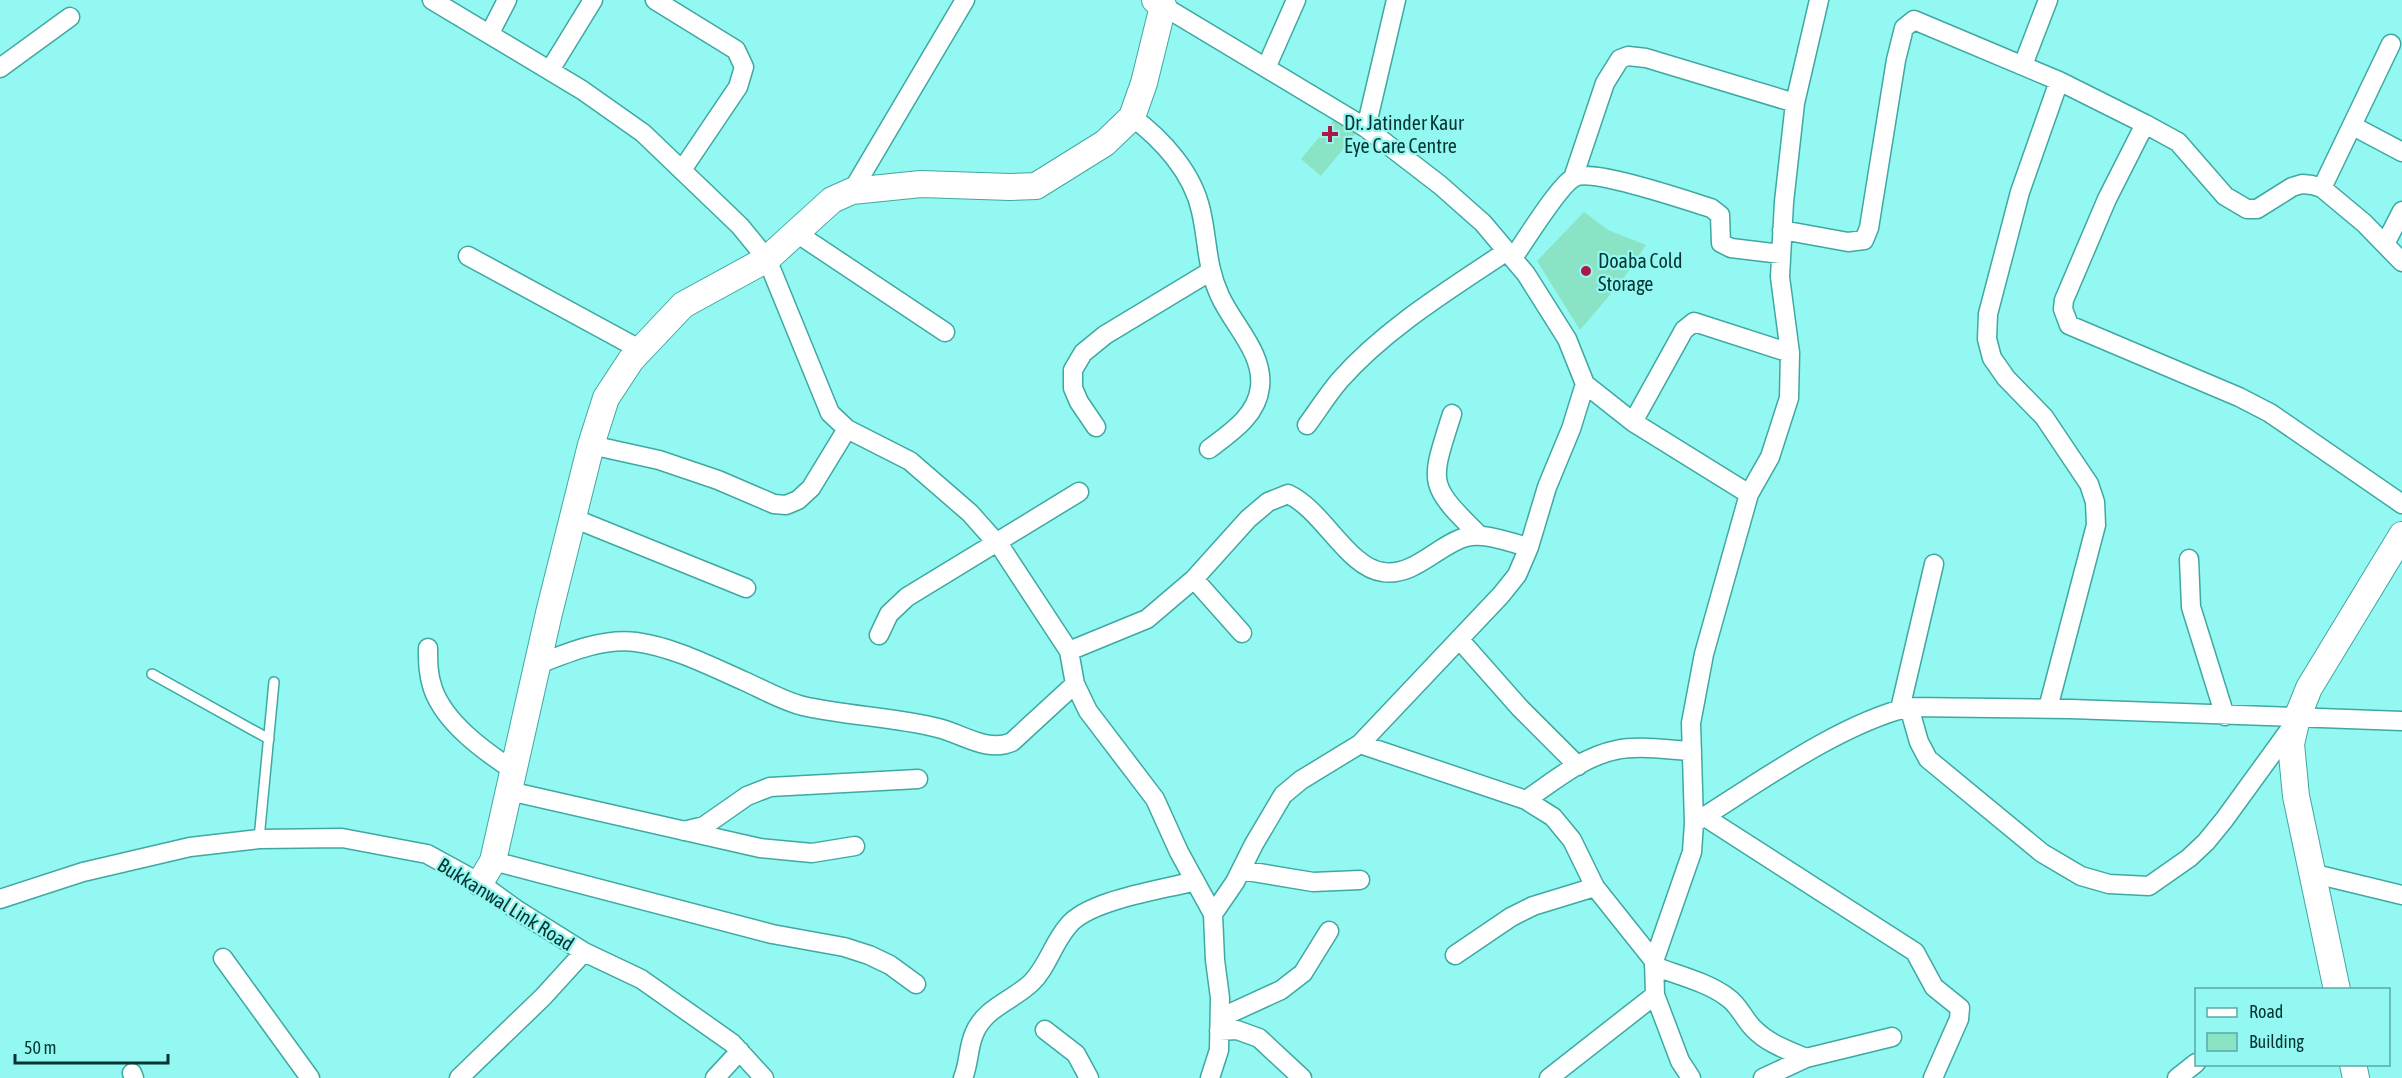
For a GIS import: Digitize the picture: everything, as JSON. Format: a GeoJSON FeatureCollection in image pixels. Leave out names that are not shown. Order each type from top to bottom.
{"type":"FeatureCollection","features":[{"type":"Feature","properties":{"kind":"street"},"geometry":{"type":"LineString","coordinates":[[432,0],[550,70],[643,133],[682,170],[740,226],[767,258],[830,412],[847,429],[910,461],[970,513],[996,542],[1069,651],[1075,684],[1088,711],[1155,799],[1213,914],[1220,1024],[1219,1050],[1210,1078]]}},
{"type":"Feature","properties":{"kind":"street"},"geometry":{"type":"LineString","coordinates":[[490,33],[507,0]]}},
{"type":"Feature","properties":{"kind":"street"},"geometry":{"type":"LineString","coordinates":[[550,70],[593,0]]}},
{"type":"Feature","properties":{"kind":"street"},"geometry":{"type":"LineString","coordinates":[[655,0],[736,50],[744,67],[738,87],[682,170]]}},
{"type":"Feature","properties":{"kind":"street"},"geometry":{"type":"LineString","coordinates":[[852,192],[965,0]]}},
{"type":"Feature","properties":{"kind":"street"},"geometry":{"type":"LineString","coordinates":[[1266,68],[1296,0]]}},
{"type":"Feature","properties":{"kind":"street"},"geometry":{"type":"LineString","coordinates":[[1366,128],[1396,0]]}},
{"type":"Feature","properties":{"kind":"street"},"geometry":{"type":"LineString","coordinates":[[1691,1078],[1680,1061],[1655,995],[1654,964],[1692,852],[1699,820],[1691,723],[1704,654],[1749,494],[1770,457],[1789,398],[1790,353],[1780,277],[1782,230],[1795,103],[1819,0]]}},
{"type":"Feature","properties":{"kind":"street"},"geometry":{"type":"LineString","coordinates":[[2023,65],[2048,0]]}},
{"type":"Feature","properties":{"kind":"street"},"geometry":{"type":"LineString","coordinates":[[480,883],[493,861],[549,613],[591,444],[606,398],[641,350],[683,305],[767,258],[832,200],[852,192],[921,184],[1036,186],[1105,143],[1132,117],[1144,83],[1159,3],[1366,128],[1440,185],[1484,223],[1526,274],[1567,339],[1585,384],[1633,422],[1749,494]]}},
{"type":"Feature","properties":{"kind":"street"},"geometry":{"type":"LineString","coordinates":[[0,68],[70,17]]}},
{"type":"Feature","properties":{"kind":"street"},"geometry":{"type":"LineString","coordinates":[[1782,230],[1848,242],[1864,240],[1869,228],[1896,60],[1904,28],[1910,21],[1918,20],[2059,81],[2178,142],[2225,196],[2247,208],[2258,209],[2302,184],[2322,188],[2364,223],[2402,262]]}},
{"type":"Feature","properties":{"kind":"street"},"geometry":{"type":"LineString","coordinates":[[2322,188],[2391,44]]}},
{"type":"Feature","properties":{"kind":"street"},"geometry":{"type":"LineString","coordinates":[[1573,178],[1605,83],[1620,58],[1628,56],[1646,58],[1795,103]]}},
{"type":"Feature","properties":{"kind":"street"},"geometry":{"type":"LineString","coordinates":[[2048,708],[2096,525],[2095,502],[2089,484],[2044,417],[2006,378],[1992,358],[1987,339],[1988,314],[2020,192],[2059,81]]}},
{"type":"Feature","properties":{"kind":"street"},"geometry":{"type":"LineString","coordinates":[[1132,117],[1154,133],[1173,156],[1191,185],[1201,210],[1211,270],[1220,297],[1256,359],[1260,374],[1260,388],[1256,402],[1246,417],[1236,429],[1209,449]]}},
{"type":"Feature","properties":{"kind":"street"},"geometry":{"type":"LineString","coordinates":[[2145,124],[2107,199],[2064,300],[2063,309],[2069,325],[2240,397],[2270,412],[2402,504]]}},
{"type":"Feature","properties":{"kind":"street"},"geometry":{"type":"LineString","coordinates":[[2353,126],[2402,152]]}},
{"type":"Feature","properties":{"kind":"street"},"geometry":{"type":"LineString","coordinates":[[1307,424],[1339,381],[1367,353],[1427,305],[1510,255],[1562,189],[1573,178],[1583,174],[1711,208],[1720,215],[1721,243],[1731,248],[1781,254]]}},
{"type":"Feature","properties":{"kind":"street"},"geometry":{"type":"LineString","coordinates":[[2385,244],[2402,211]]}},
{"type":"Feature","properties":{"kind":"street"},"geometry":{"type":"LineString","coordinates":[[795,232],[945,332]]}},
{"type":"Feature","properties":{"kind":"street"},"geometry":{"type":"LineString","coordinates":[[468,256],[641,350]]}},
{"type":"Feature","properties":{"kind":"street"},"geometry":{"type":"LineString","coordinates":[[1096,427],[1079,402],[1073,388],[1073,370],[1083,353],[1105,335],[1211,270]]}},
{"type":"Feature","properties":{"kind":"street"},"geometry":{"type":"LineString","coordinates":[[1633,422],[1681,336],[1694,322],[1790,353]]}},
{"type":"Feature","properties":{"kind":"street"},"geometry":{"type":"LineString","coordinates":[[1213,914],[1241,870],[1283,795],[1300,780],[1359,744],[1502,595],[1517,575],[1529,547],[1547,487],[1571,429],[1585,384]]}},
{"type":"Feature","properties":{"kind":"street"},"geometry":{"type":"LineString","coordinates":[[1452,414],[1437,461],[1435,478],[1439,490],[1450,507],[1480,536]]}},
{"type":"Feature","properties":{"kind":"street"},"geometry":{"type":"LineString","coordinates":[[591,444],[659,460],[718,480],[774,504],[786,505],[798,500],[811,488],[847,429]]}},
{"type":"Feature","properties":{"kind":"street"},"geometry":{"type":"LineString","coordinates":[[879,635],[889,614],[907,597],[1079,492]]}},
{"type":"Feature","properties":{"kind":"street"},"geometry":{"type":"LineString","coordinates":[[1069,651],[1147,619],[1194,579],[1248,519],[1268,502],[1288,494],[1300,499],[1312,509],[1353,556],[1381,572],[1409,568],[1464,538],[1480,536],[1529,547]]}},
{"type":"Feature","properties":{"kind":"street"},"geometry":{"type":"LineString","coordinates":[[573,518],[746,588]]}},
{"type":"Feature","properties":{"kind":"street"},"geometry":{"type":"LineString","coordinates":[[2337,988],[2296,796],[2291,744],[2297,718],[2309,688],[2402,535]]}},
{"type":"Feature","properties":{"kind":"street"},"geometry":{"type":"LineString","coordinates":[[2189,559],[2188,588],[2191,607],[2225,716]]}},
{"type":"Feature","properties":{"kind":"street"},"geometry":{"type":"LineString","coordinates":[[1934,564],[1905,708],[1919,742],[1928,759],[2042,853],[2081,876],[2109,884],[2149,886],[2189,858],[2224,820],[2297,718]]}},
{"type":"Feature","properties":{"kind":"street"},"geometry":{"type":"LineString","coordinates":[[1194,579],[1242,633]]}},
{"type":"Feature","properties":{"kind":"street"},"geometry":{"type":"LineString","coordinates":[[1459,639],[1520,708],[1578,766]]}},
{"type":"Feature","properties":{"kind":"street"},"geometry":{"type":"LineString","coordinates":[[539,664],[574,650],[608,643],[635,642],[669,650],[706,664],[801,705],[909,721],[943,729],[987,745],[1001,747],[1019,736],[1075,684]]}},
{"type":"Feature","properties":{"kind":"street"},"geometry":{"type":"LineString","coordinates":[[428,648],[430,680],[433,691],[443,708],[511,781],[682,831],[790,853],[812,853],[855,846]]}},
{"type":"Feature","properties":{"kind":"street"},"geometry":{"type":"LineString","coordinates":[[1699,820],[1810,751],[1886,713],[1905,708],[2048,708],[2402,721]]}},
{"type":"Feature","properties":{"kind":"street"},"geometry":{"type":"LineString","coordinates":[[1359,744],[1526,800],[1553,817],[1572,840],[1595,887],[1654,964],[1717,990],[1743,1012],[1751,1026],[1763,1038],[1806,1058]]}},
{"type":"Feature","properties":{"kind":"street"},"geometry":{"type":"LineString","coordinates":[[1526,800],[1593,757],[1617,750],[1638,748],[1692,751]]}},
{"type":"Feature","properties":{"kind":"street"},"geometry":{"type":"LineString","coordinates":[[682,831],[704,826],[747,796],[770,787],[918,779]]}},
{"type":"Feature","properties":{"kind":"street"},"geometry":{"type":"LineString","coordinates":[[1699,820],[1916,952],[1934,987],[1960,1008],[1955,1027],[1933,1078]]}},
{"type":"Feature","properties":{"kind":"street","name":"Bukkanwal Link Road"},"geometry":{"type":"LineString","coordinates":[[0,899],[83,872],[190,847],[259,839],[342,838],[427,854],[480,883],[517,910],[584,952],[641,979],[732,1042],[764,1078]]}},
{"type":"Feature","properties":{"kind":"street"},"geometry":{"type":"LineString","coordinates":[[493,861],[772,934],[861,952],[890,965],[916,984]]}},
{"type":"Feature","properties":{"kind":"street"},"geometry":{"type":"LineString","coordinates":[[1241,870],[1313,882],[1360,880]]}},
{"type":"Feature","properties":{"kind":"street"},"geometry":{"type":"LineString","coordinates":[[2311,873],[2402,895]]}},
{"type":"Feature","properties":{"kind":"street"},"geometry":{"type":"LineString","coordinates":[[963,1078],[973,1036],[979,1023],[991,1011],[1031,983],[1041,971],[1070,923],[1086,911],[1101,905],[1195,881]]}},
{"type":"Feature","properties":{"kind":"street"},"geometry":{"type":"LineString","coordinates":[[1455,955],[1511,916],[1533,906],[1595,887]]}},
{"type":"Feature","properties":{"kind":"street"},"geometry":{"type":"LineString","coordinates":[[1220,1024],[1281,990],[1303,973],[1329,931]]}},
{"type":"Feature","properties":{"kind":"street"},"geometry":{"type":"LineString","coordinates":[[459,1078],[543,997],[584,952]]}},
{"type":"Feature","properties":{"kind":"street"},"geometry":{"type":"LineString","coordinates":[[223,958],[310,1078]]}},
{"type":"Feature","properties":{"kind":"street"},"geometry":{"type":"LineString","coordinates":[[1549,1078],[1655,995]]}},
{"type":"Feature","properties":{"kind":"street"},"geometry":{"type":"LineString","coordinates":[[1220,1024],[1252,1033],[1302,1078]]}},
{"type":"Feature","properties":{"kind":"street"},"geometry":{"type":"LineString","coordinates":[[1045,1030],[1076,1054],[1089,1078]]}},
{"type":"Feature","properties":{"kind":"street"},"geometry":{"type":"LineString","coordinates":[[1763,1078],[1806,1058],[1892,1037]]}},
{"type":"Feature","properties":{"kind":"street"},"geometry":{"type":"LineString","coordinates":[[715,1078],[740,1051]]}},
{"type":"Feature","properties":{"kind":"street"},"geometry":{"type":"LineString","coordinates":[[2177,1078],[2195,1064]]}},
{"type":"Feature","properties":{"kind":"lane"},"geometry":{"type":"LineString","coordinates":[[152,674],[269,739]]}},
{"type":"Feature","properties":{"kind":"lane"},"geometry":{"type":"LineString","coordinates":[[259,839],[274,682]]}},
{"type":"Feature","properties":{"kind":"building"},"geometry":{"type":"Polygon","coordinates":[[[1337,116],[1357,132],[1321,176],[1301,159],[1337,116]]]}},
{"type":"Feature","properties":{"kind":"building","name":"Doaba Cold Storage"},"geometry":{"type":"Polygon","coordinates":[[[1584,212],[1608,230],[1646,245],[1621,282],[1580,330],[1537,261],[1584,212]]]}},
{"type":"Feature","properties":{"kind":"place","name":"Dr. Jatinder Kaur Eye Care Centre"},"geometry":{"type":"Point","coordinates":[1330,134]}},
{"type":"Feature","properties":{"kind":"place","name":"Doaba Cold Storage"},"geometry":{"type":"Point","coordinates":[1586,271]}}]}
